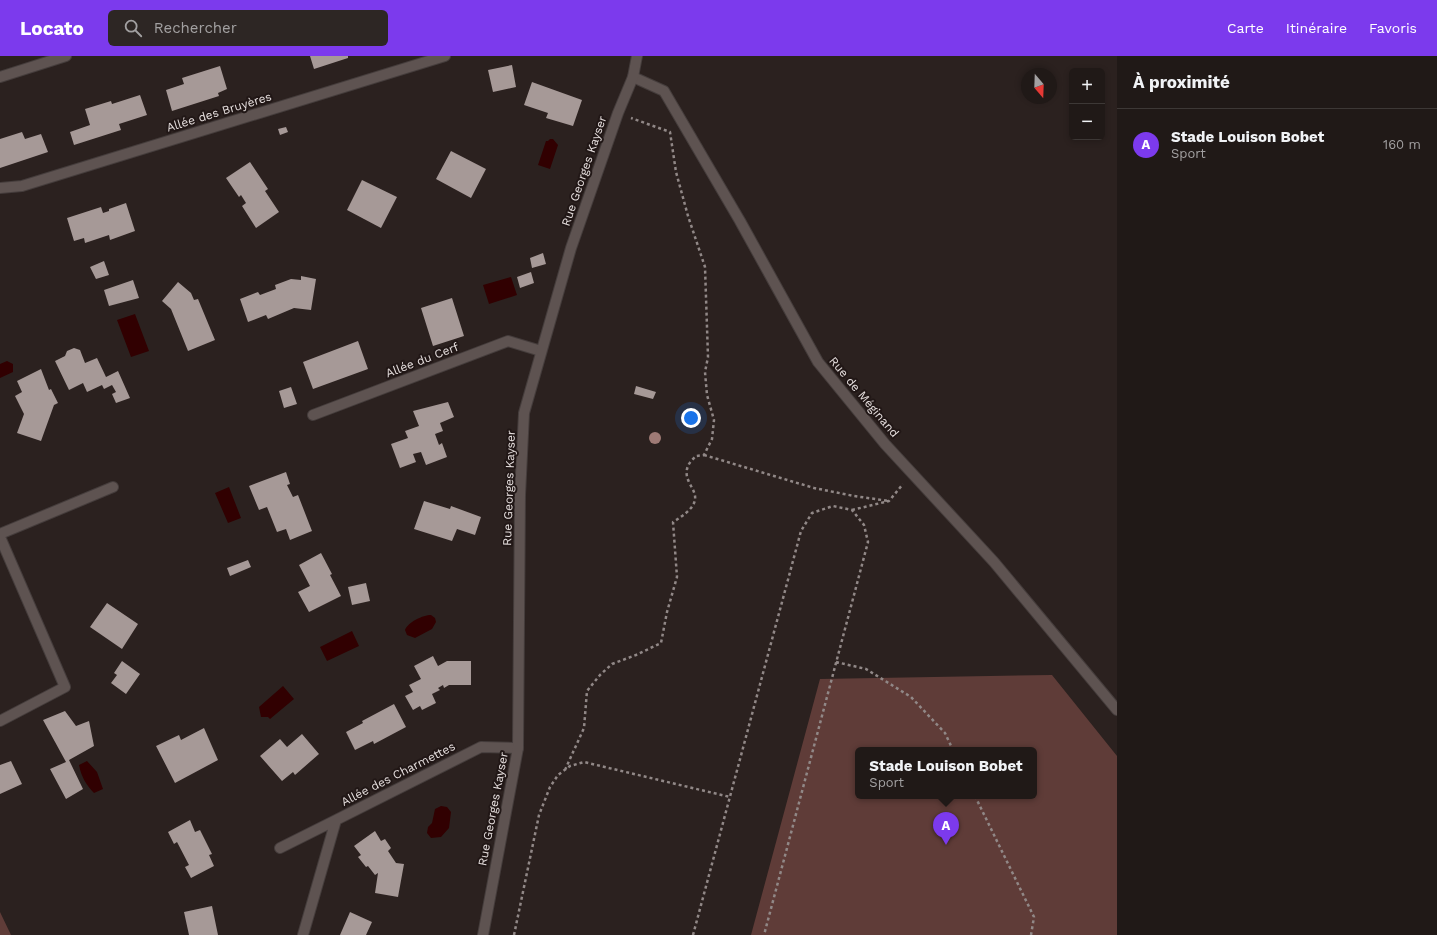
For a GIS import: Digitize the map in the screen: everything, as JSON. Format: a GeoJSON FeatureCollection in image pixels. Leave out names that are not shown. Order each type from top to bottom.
{"type":"FeatureCollection","features":[{"type":"Feature","properties":{"kind":"street"},"geometry":{"type":"LineString","coordinates":[[0,77],[66,56]]}},
{"type":"Feature","properties":{"kind":"street","name":"Allée des Bruyères"},"geometry":{"type":"LineString","coordinates":[[0,188],[22,186],[444,56]]}},
{"type":"Feature","properties":{"kind":"street","name":"Rue Georges Kayser"},"geometry":{"type":"LineString","coordinates":[[483,935],[518,748],[520,495],[524,413],[571,248],[618,113],[633,77],[637,56]]}},
{"type":"Feature","properties":{"kind":"street","name":"Rue de Méginand"},"geometry":{"type":"LineString","coordinates":[[633,77],[664,90],[740,221],[818,362],[912,473],[994,562],[1117,710]]}},
{"type":"Feature","properties":{"kind":"street","name":"Allée du Cerf"},"geometry":{"type":"LineString","coordinates":[[313,415],[508,342],[541,351]]}},
{"type":"Feature","properties":{"kind":"street"},"geometry":{"type":"LineString","coordinates":[[0,722],[65,687],[0,536],[113,487]]}},
{"type":"Feature","properties":{"kind":"street","name":"Allée des Charmettes"},"geometry":{"type":"LineString","coordinates":[[303,935],[336,820],[481,747],[518,748]]}},
{"type":"Feature","properties":{"kind":"street"},"geometry":{"type":"LineString","coordinates":[[280,848],[336,820]]}},
{"type":"Feature","properties":{"kind":"path"},"geometry":{"type":"LineString","coordinates":[[618,113],[670,132],[676,172],[688,216],[706,267],[708,357],[705,372],[707,395],[714,420],[712,440],[704,455]]}},
{"type":"Feature","properties":{"kind":"path"},"geometry":{"type":"LineString","coordinates":[[565,770],[584,728],[587,691],[600,675],[612,664],[661,643],[667,612],[677,577],[673,522],[686,514],[693,505],[696,496],[688,476],[687,467],[696,456],[704,455],[814,488],[889,501]]}},
{"type":"Feature","properties":{"kind":"path"},"geometry":{"type":"LineString","coordinates":[[693,935],[801,531],[812,513],[833,506],[852,510],[889,501],[912,473]]}},
{"type":"Feature","properties":{"kind":"path"},"geometry":{"type":"LineString","coordinates":[[764,935],[868,542],[864,525],[852,510]]}},
{"type":"Feature","properties":{"kind":"path"},"geometry":{"type":"LineString","coordinates":[[836,662],[866,669],[911,697],[945,733],[952,747]]}},
{"type":"Feature","properties":{"kind":"path"},"geometry":{"type":"LineString","coordinates":[[514,935],[539,815],[550,787],[558,775],[570,766],[584,762],[730,797]]}},
{"type":"Feature","properties":{"kind":"path"},"geometry":{"type":"LineString","coordinates":[[976,799],[1034,917],[1031,935]]}},
{"type":"Feature","properties":{"kind":"shaded area"},"geometry":{"type":"Polygon","coordinates":[[[553,139],[558,145],[550,169],[538,165],[546,141],[553,139]]]}},
{"type":"Feature","properties":{"kind":"shaded area"},"geometry":{"type":"Polygon","coordinates":[[[511,277],[517,295],[489,304],[483,285],[511,277]]]}},
{"type":"Feature","properties":{"kind":"shaded area"},"geometry":{"type":"Polygon","coordinates":[[[135,314],[149,351],[131,357],[117,320],[135,314]]]}},
{"type":"Feature","properties":{"kind":"shaded area"},"geometry":{"type":"Polygon","coordinates":[[[7,361],[13,364],[13,372],[0,378],[0,364],[7,361]]]}},
{"type":"Feature","properties":{"kind":"shaded area"},"geometry":{"type":"Polygon","coordinates":[[[229,487],[241,518],[228,523],[215,493],[229,487]]]}},
{"type":"Feature","properties":{"kind":"shaded area"},"geometry":{"type":"Polygon","coordinates":[[[431,615],[435,618],[436,622],[432,629],[415,638],[407,635],[405,630],[409,624],[420,618],[431,615]]]}},
{"type":"Feature","properties":{"kind":"shaded area"},"geometry":{"type":"Polygon","coordinates":[[[352,631],[359,646],[327,661],[320,647],[352,631]]]}},
{"type":"Feature","properties":{"kind":"shaded area"},"geometry":{"type":"Polygon","coordinates":[[[1052,675],[1117,756],[1117,935],[751,935],[820,679],[1052,675]]]}},
{"type":"Feature","properties":{"kind":"shaded area"},"geometry":{"type":"Polygon","coordinates":[[[283,686],[294,699],[270,719],[268,717],[261,717],[259,707],[283,686]]]}},
{"type":"Feature","properties":{"kind":"shaded area"},"geometry":{"type":"Polygon","coordinates":[[[87,761],[97,772],[103,789],[94,793],[84,780],[79,765],[87,761]]]}},
{"type":"Feature","properties":{"kind":"shaded area"},"geometry":{"type":"Polygon","coordinates":[[[441,806],[447,807],[451,812],[449,828],[441,837],[431,838],[427,833],[428,827],[432,823],[435,809],[441,806]]]}},
{"type":"Feature","properties":{"kind":"shaded area"},"geometry":{"type":"Polygon","coordinates":[[[0,912],[11,935],[0,935],[0,912]]]}},
{"type":"Feature","properties":{"kind":"building"},"geometry":{"type":"Polygon","coordinates":[[[310,56],[348,56],[348,58],[314,69],[310,56]]]}},
{"type":"Feature","properties":{"kind":"building"},"geometry":{"type":"Polygon","coordinates":[[[512,65],[516,87],[493,92],[488,70],[512,65]]]}},
{"type":"Feature","properties":{"kind":"building"},"geometry":{"type":"Polygon","coordinates":[[[220,66],[227,89],[218,93],[219,96],[172,111],[166,90],[184,84],[182,78],[220,66]]]}},
{"type":"Feature","properties":{"kind":"building"},"geometry":{"type":"Polygon","coordinates":[[[532,82],[582,100],[573,126],[546,118],[548,113],[524,105],[532,82]]]}},
{"type":"Feature","properties":{"kind":"building"},"geometry":{"type":"Polygon","coordinates":[[[140,95],[147,115],[119,124],[121,130],[74,145],[70,132],[90,125],[85,109],[111,101],[112,104],[140,95]]]}},
{"type":"Feature","properties":{"kind":"building"},"geometry":{"type":"Polygon","coordinates":[[[286,127],[288,132],[280,135],[278,129],[286,127]]]}},
{"type":"Feature","properties":{"kind":"building"},"geometry":{"type":"Polygon","coordinates":[[[22,132],[25,139],[41,134],[48,152],[0,168],[0,139],[22,132]]]}},
{"type":"Feature","properties":{"kind":"building"},"geometry":{"type":"Polygon","coordinates":[[[451,151],[486,169],[471,198],[436,179],[451,151]]]}},
{"type":"Feature","properties":{"kind":"building"},"geometry":{"type":"Polygon","coordinates":[[[250,162],[268,189],[265,191],[279,212],[256,228],[242,206],[246,203],[241,195],[239,197],[226,178],[250,162]]]}},
{"type":"Feature","properties":{"kind":"building"},"geometry":{"type":"Polygon","coordinates":[[[362,180],[397,197],[381,228],[347,210],[362,180]]]}},
{"type":"Feature","properties":{"kind":"building"},"geometry":{"type":"Polygon","coordinates":[[[126,203],[135,231],[110,240],[109,235],[85,243],[84,238],[74,241],[67,218],[101,207],[103,213],[109,211],[109,209],[126,203]]]}},
{"type":"Feature","properties":{"kind":"building"},"geometry":{"type":"Polygon","coordinates":[[[543,253],[546,264],[532,268],[530,258],[543,253]]]}},
{"type":"Feature","properties":{"kind":"building"},"geometry":{"type":"Polygon","coordinates":[[[104,261],[109,275],[96,279],[90,267],[104,261]]]}},
{"type":"Feature","properties":{"kind":"building"},"geometry":{"type":"Polygon","coordinates":[[[531,272],[534,283],[520,288],[517,277],[531,272]]]}},
{"type":"Feature","properties":{"kind":"building"},"geometry":{"type":"Polygon","coordinates":[[[301,276],[316,279],[311,310],[294,308],[268,319],[266,315],[248,322],[240,299],[258,292],[260,295],[276,289],[275,285],[291,279],[301,280],[301,276]]]}},
{"type":"Feature","properties":{"kind":"building"},"geometry":{"type":"Polygon","coordinates":[[[133,280],[139,298],[109,306],[104,290],[133,280]]]}},
{"type":"Feature","properties":{"kind":"building"},"geometry":{"type":"Polygon","coordinates":[[[178,282],[191,293],[194,300],[198,299],[215,340],[188,351],[171,309],[162,301],[178,282]]]}},
{"type":"Feature","properties":{"kind":"building"},"geometry":{"type":"Polygon","coordinates":[[[452,298],[464,336],[433,346],[421,308],[452,298]]]}},
{"type":"Feature","properties":{"kind":"building"},"geometry":{"type":"Polygon","coordinates":[[[358,341],[368,369],[313,389],[303,362],[358,341]]]}},
{"type":"Feature","properties":{"kind":"building"},"geometry":{"type":"Polygon","coordinates":[[[74,348],[80,350],[85,363],[97,358],[106,377],[118,371],[130,398],[116,403],[112,394],[116,392],[112,385],[104,389],[102,385],[87,392],[83,383],[69,390],[55,361],[65,356],[67,351],[74,348]]]}},
{"type":"Feature","properties":{"kind":"building"},"geometry":{"type":"Polygon","coordinates":[[[41,369],[49,390],[51,389],[58,403],[54,405],[41,441],[17,433],[24,414],[15,396],[22,392],[17,381],[41,369]]]}},
{"type":"Feature","properties":{"kind":"building"},"geometry":{"type":"Polygon","coordinates":[[[636,386],[656,392],[653,399],[634,394],[636,386]]]}},
{"type":"Feature","properties":{"kind":"building"},"geometry":{"type":"Polygon","coordinates":[[[291,387],[297,404],[284,408],[279,391],[291,387]]]}},
{"type":"Feature","properties":{"kind":"building"},"geometry":{"type":"Polygon","coordinates":[[[448,402],[454,417],[440,423],[443,431],[435,434],[439,445],[442,443],[447,457],[426,465],[421,452],[413,454],[416,462],[400,468],[391,444],[408,438],[405,431],[419,426],[413,411],[448,402]]]}},
{"type":"Feature","properties":{"kind":"building"},"geometry":{"type":"Polygon","coordinates":[[[286,472],[290,484],[287,485],[293,497],[298,495],[312,531],[290,540],[286,529],[277,532],[267,507],[259,510],[249,486],[286,472]]]}},
{"type":"Feature","properties":{"kind":"building"},"geometry":{"type":"Polygon","coordinates":[[[424,501],[450,509],[451,506],[481,517],[475,535],[457,529],[452,541],[414,529],[424,501]]]}},
{"type":"Feature","properties":{"kind":"building"},"geometry":{"type":"Polygon","coordinates":[[[321,553],[341,596],[309,612],[298,592],[310,586],[299,565],[321,553]]]}},
{"type":"Feature","properties":{"kind":"building"},"geometry":{"type":"Polygon","coordinates":[[[248,560],[251,567],[230,576],[227,568],[248,560]]]}},
{"type":"Feature","properties":{"kind":"building"},"geometry":{"type":"Polygon","coordinates":[[[366,583],[370,601],[352,605],[348,587],[366,583]]]}},
{"type":"Feature","properties":{"kind":"building"},"geometry":{"type":"Polygon","coordinates":[[[107,603],[138,624],[122,649],[90,627],[107,603]]]}},
{"type":"Feature","properties":{"kind":"building"},"geometry":{"type":"Polygon","coordinates":[[[433,656],[438,666],[447,661],[471,661],[471,685],[449,685],[444,688],[443,685],[438,688],[440,690],[432,694],[436,703],[422,710],[420,706],[413,710],[405,696],[413,692],[409,685],[421,679],[414,666],[433,656]]]}},
{"type":"Feature","properties":{"kind":"building"},"geometry":{"type":"Polygon","coordinates":[[[122,661],[140,674],[126,694],[111,683],[117,675],[114,673],[122,661]]]}},
{"type":"Feature","properties":{"kind":"building"},"geometry":{"type":"Polygon","coordinates":[[[394,704],[406,727],[374,744],[373,741],[355,750],[346,732],[363,723],[362,721],[394,704]]]}},
{"type":"Feature","properties":{"kind":"building"},"geometry":{"type":"Polygon","coordinates":[[[65,711],[76,726],[89,721],[94,746],[69,760],[83,789],[66,799],[50,769],[66,762],[43,720],[65,711]]]}},
{"type":"Feature","properties":{"kind":"building"},"geometry":{"type":"Polygon","coordinates":[[[204,728],[218,760],[175,783],[156,746],[179,735],[181,740],[204,728]]]}},
{"type":"Feature","properties":{"kind":"building"},"geometry":{"type":"Polygon","coordinates":[[[302,734],[319,754],[295,775],[293,772],[282,781],[260,756],[280,739],[287,747],[302,734]]]}},
{"type":"Feature","properties":{"kind":"building"},"geometry":{"type":"Polygon","coordinates":[[[11,761],[22,784],[0,794],[0,765],[11,761]]]}},
{"type":"Feature","properties":{"kind":"building"},"geometry":{"type":"Polygon","coordinates":[[[190,820],[195,832],[200,830],[212,854],[209,855],[214,866],[191,878],[185,867],[189,865],[177,842],[174,844],[168,832],[190,820]]]}},
{"type":"Feature","properties":{"kind":"building"},"geometry":{"type":"Polygon","coordinates":[[[375,831],[381,841],[385,839],[391,848],[388,851],[396,863],[404,864],[398,897],[375,893],[378,873],[375,875],[368,866],[366,867],[358,857],[361,855],[354,846],[375,831]]]}},
{"type":"Feature","properties":{"kind":"building"},"geometry":{"type":"Polygon","coordinates":[[[212,906],[218,935],[189,935],[184,912],[212,906]]]}},
{"type":"Feature","properties":{"kind":"building"},"geometry":{"type":"Polygon","coordinates":[[[350,912],[372,922],[366,935],[340,935],[350,912]]]}},
{"type":"Feature","properties":{"kind":"place","name":"Stade Louison Bobet"},"geometry":{"type":"Point","coordinates":[946,845]}}]}
